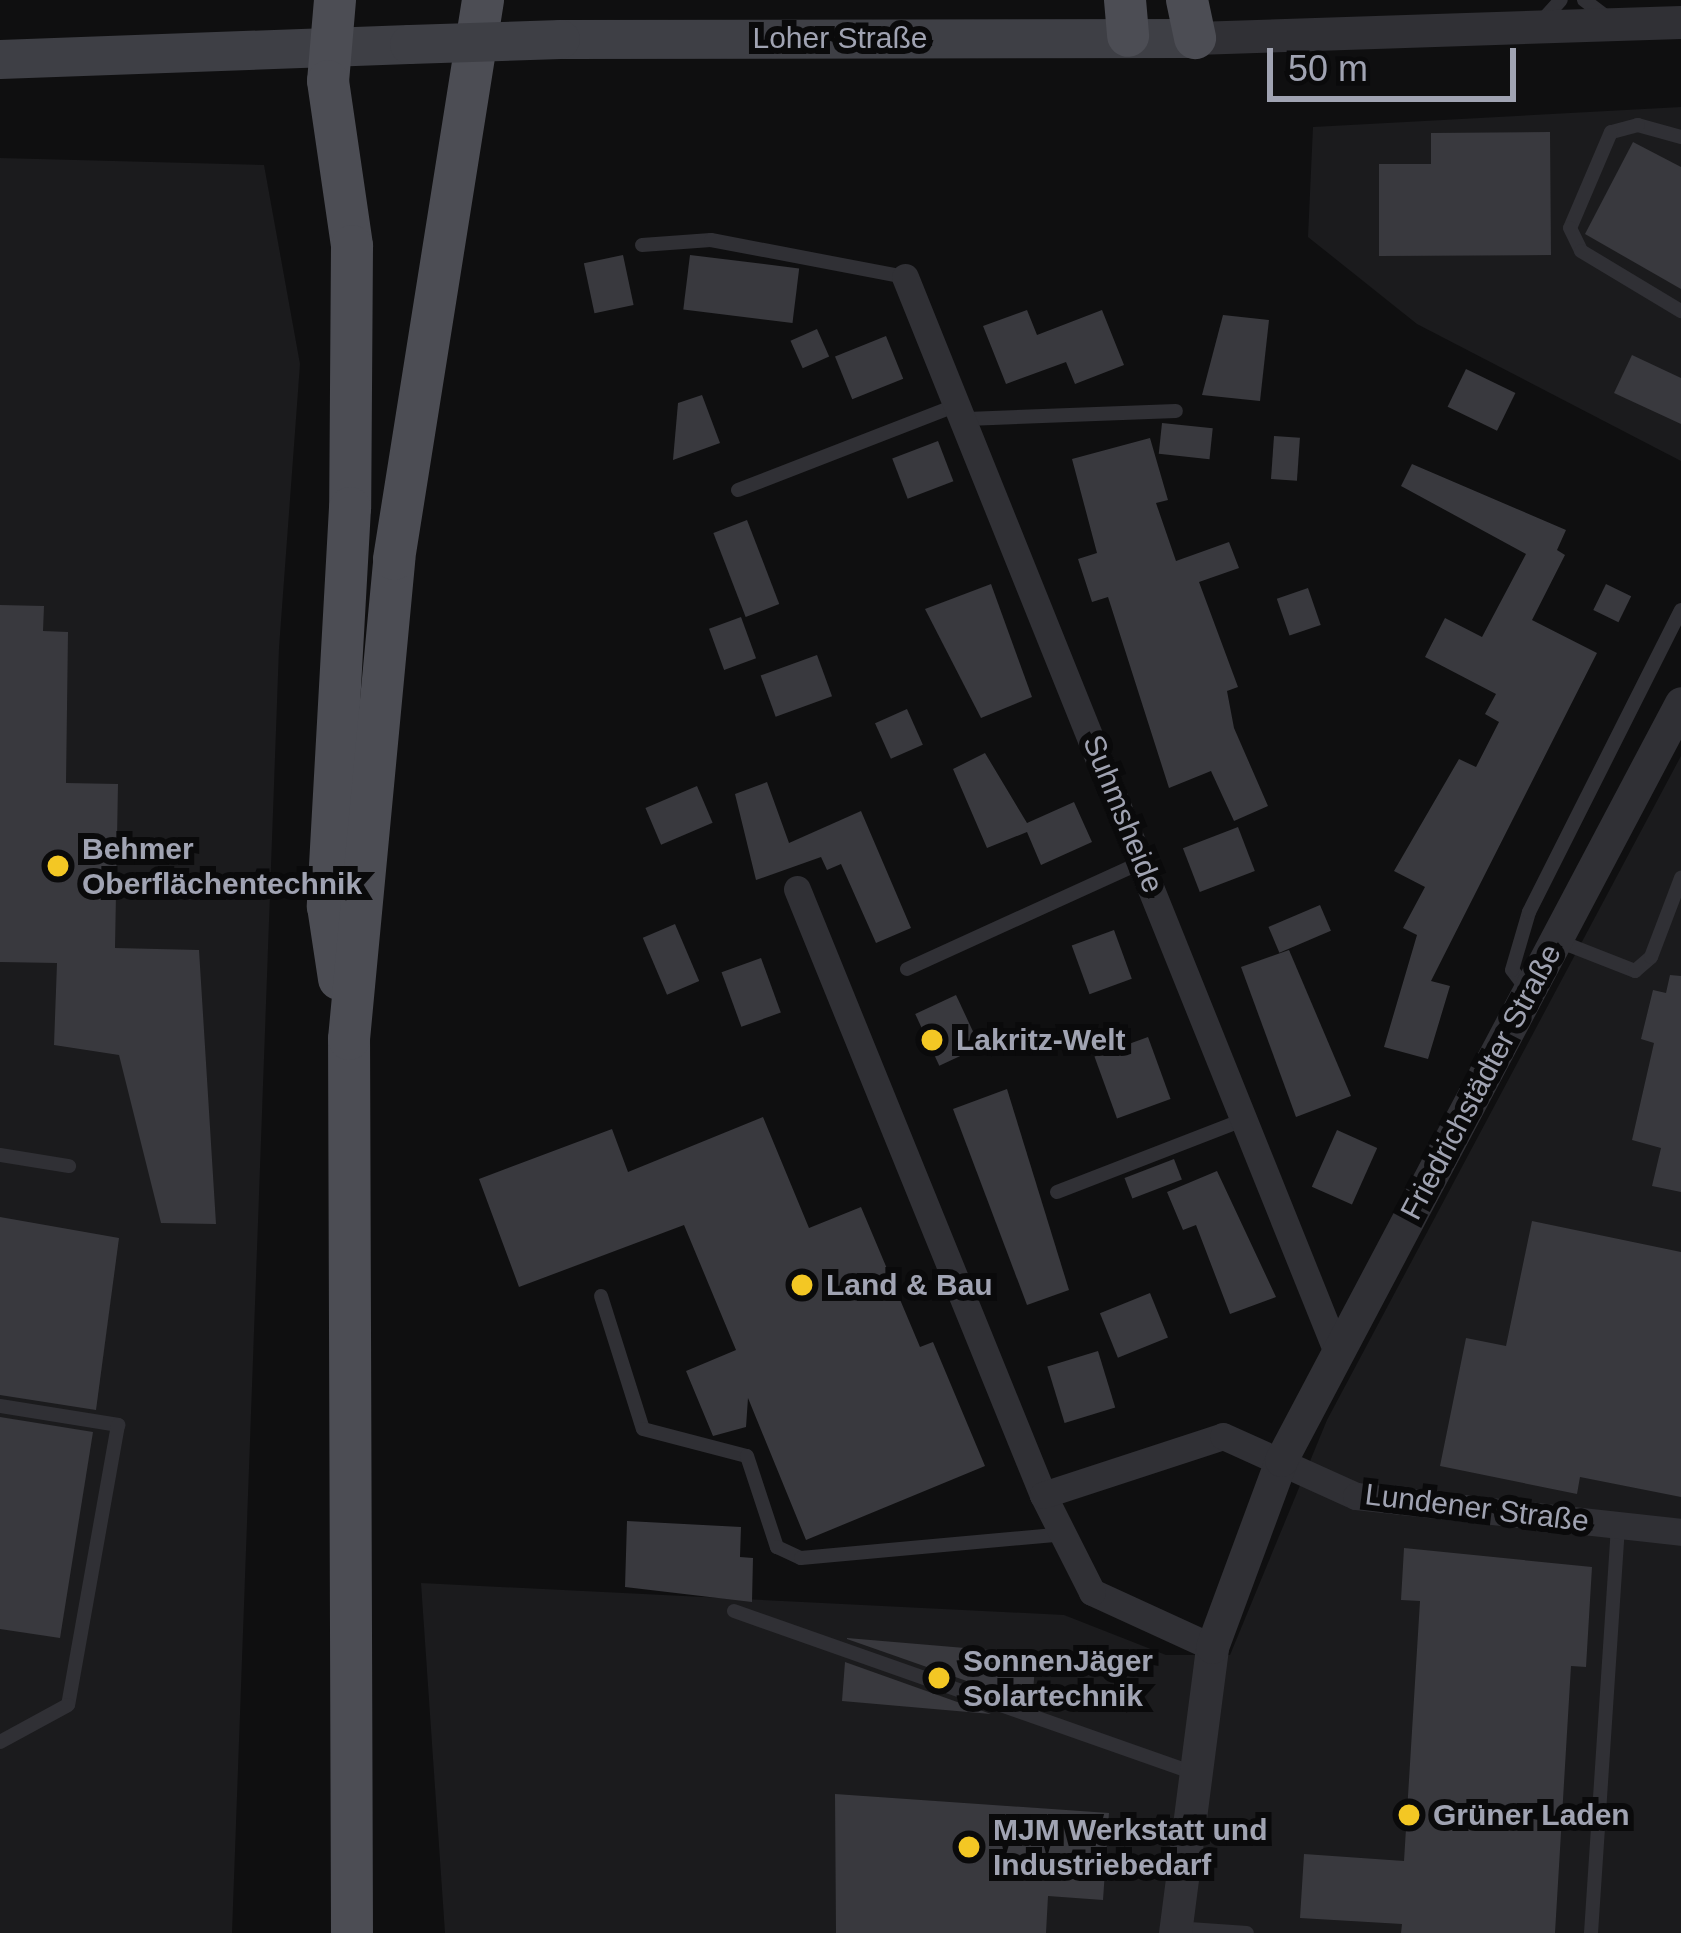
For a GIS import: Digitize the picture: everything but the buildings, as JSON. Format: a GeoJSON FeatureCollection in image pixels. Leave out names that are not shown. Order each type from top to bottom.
{"type":"FeatureCollection","features":[{"type":"Feature","properties":{"kind":"main road"},"geometry":{"type":"LineString","coordinates":[[335,0],[326,45],[352,245],[350,508],[328,906],[349,1039]]}},
{"type":"Feature","properties":{"kind":"main road"},"geometry":{"type":"LineString","coordinates":[[352,1933],[349,1039],[394,559],[483,0]]}},
{"type":"Feature","properties":{"kind":"main road","name":"Loher Straße"},"geometry":{"type":"LineString","coordinates":[[0,59],[1191,19]]}},
{"type":"Feature","properties":{"kind":"street","name":"Loher Straße"},"geometry":{"type":"LineString","coordinates":[[1191,19],[1531,32],[1681,22]]}},
{"type":"Feature","properties":{"kind":"street","name":"Suhmsheide"},"geometry":{"type":"LineString","coordinates":[[905,277],[1337,1352]]}},
{"type":"Feature","properties":{"kind":"street","name":"Friedrichstädter Straße"},"geometry":{"type":"LineString","coordinates":[[1175,1930],[1212,1647],[1280,1460],[1681,703]]}},
{"type":"Feature","properties":{"kind":"street"},"geometry":{"type":"LineString","coordinates":[[797,890],[1043,1495],[1092,1592],[1212,1647]]}},
{"type":"Feature","properties":{"kind":"street"},"geometry":{"type":"LineString","coordinates":[[1043,1495],[1223,1436],[1280,1460]]}},
{"type":"Feature","properties":{"kind":"street","name":"Lundener Straße"},"geometry":{"type":"LineString","coordinates":[[1280,1460],[1356,1496],[1681,1532]]}},
{"type":"Feature","properties":{"kind":"lane"},"geometry":{"type":"LineString","coordinates":[[1531,32],[1561,0]]}},
{"type":"Feature","properties":{"kind":"lane"},"geometry":{"type":"LineString","coordinates":[[1584,0],[1623,26]]}},
{"type":"Feature","properties":{"kind":"lane"},"geometry":{"type":"LineString","coordinates":[[1681,137],[1638,125],[1611,132],[1570,228],[1581,251],[1681,311]]}},
{"type":"Feature","properties":{"kind":"lane"},"geometry":{"type":"LineString","coordinates":[[642,245],[711,240],[905,277]]}},
{"type":"Feature","properties":{"kind":"lane"},"geometry":{"type":"LineString","coordinates":[[738,490],[963,412],[1176,412]]}},
{"type":"Feature","properties":{"kind":"lane"},"geometry":{"type":"LineString","coordinates":[[1528,991],[1512,970],[1529,913],[1681,610]]}},
{"type":"Feature","properties":{"kind":"lane"},"geometry":{"type":"LineString","coordinates":[[907,969],[1142,862]]}},
{"type":"Feature","properties":{"kind":"lane"},"geometry":{"type":"LineString","coordinates":[[1556,940],[1635,971],[1651,957],[1681,878]]}},
{"type":"Feature","properties":{"kind":"lane"},"geometry":{"type":"LineString","coordinates":[[1057,1192],[1245,1119]]}},
{"type":"Feature","properties":{"kind":"lane"},"geometry":{"type":"LineString","coordinates":[[0,1154],[69,1166]]}},
{"type":"Feature","properties":{"kind":"lane"},"geometry":{"type":"LineString","coordinates":[[601,1296],[643,1429],[747,1456],[777,1546],[800,1558],[1063,1534]]}},
{"type":"Feature","properties":{"kind":"lane"},"geometry":{"type":"LineString","coordinates":[[0,1406],[118,1425],[68,1705],[0,1742]]}},
{"type":"Feature","properties":{"kind":"lane"},"geometry":{"type":"LineString","coordinates":[[1591,1933],[1618,1525]]}},
{"type":"Feature","properties":{"kind":"lane"},"geometry":{"type":"LineString","coordinates":[[734,1611],[1196,1774]]}},
{"type":"Feature","properties":{"kind":"lane"},"geometry":{"type":"LineString","coordinates":[[1175,1930],[1247,1933]]}},
{"type":"Feature","properties":{"kind":"shaded area"},"geometry":{"type":"Polygon","coordinates":[[[1681,107],[1681,461],[1417,324],[1308,237],[1313,127],[1681,107]]]}},
{"type":"Feature","properties":{"kind":"shaded area"},"geometry":{"type":"Polygon","coordinates":[[[0,158],[264,165],[300,364],[279,648],[232,1933],[0,1933],[0,158]]]}},
{"type":"Feature","properties":{"kind":"shaded area"},"geometry":{"type":"Polygon","coordinates":[[[1681,756],[1681,1933],[445,1933],[421,1583],[1064,1615],[1166,1655],[1230,1655],[1327,1420],[1681,756]]]}},
{"type":"Feature","properties":{"kind":"place","name":"Behmer Oberflächentechnik"},"geometry":{"type":"Point","coordinates":[58,866]}},
{"type":"Feature","properties":{"kind":"place","name":"Lakritz-Welt"},"geometry":{"type":"Point","coordinates":[932,1040]}},
{"type":"Feature","properties":{"kind":"place","name":"Land & Bau"},"geometry":{"type":"Point","coordinates":[802,1285]}},
{"type":"Feature","properties":{"kind":"place","name":"SonnenJäger Solartechnik"},"geometry":{"type":"Point","coordinates":[939,1678]}},
{"type":"Feature","properties":{"kind":"place","name":"Grüner Laden"},"geometry":{"type":"Point","coordinates":[1409,1815]}},
{"type":"Feature","properties":{"kind":"place","name":"MJM Werkstatt und Industriebedarf"},"geometry":{"type":"Point","coordinates":[969,1847]}}]}
